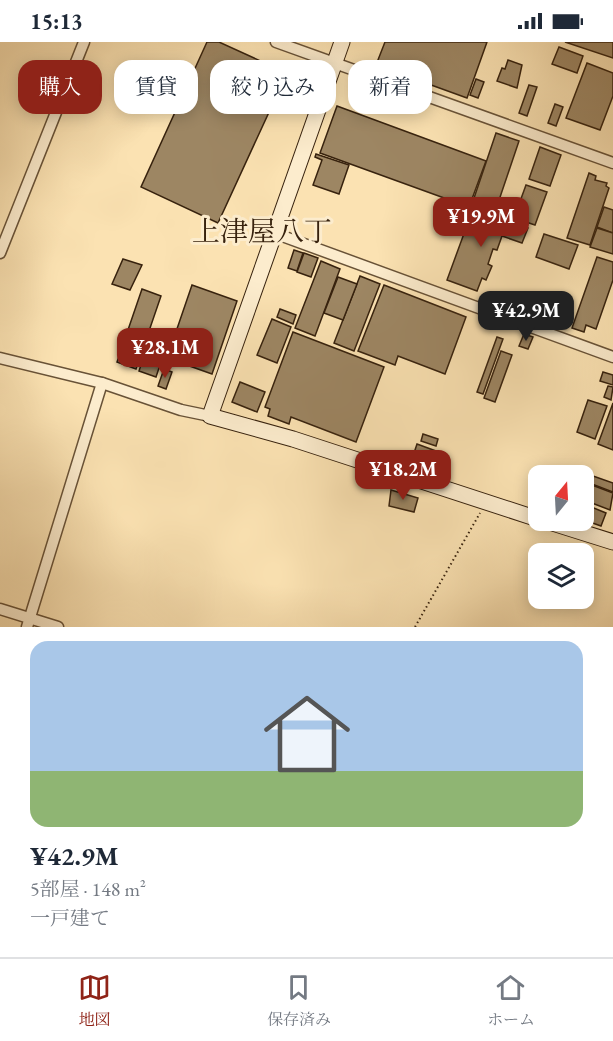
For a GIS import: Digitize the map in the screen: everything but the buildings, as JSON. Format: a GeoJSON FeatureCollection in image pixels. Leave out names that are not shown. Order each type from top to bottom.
{"type":"FeatureCollection","features":[{"type":"Feature","properties":{"kind":"street"},"geometry":{"type":"LineString","coordinates":[[0,252],[84,42]]}},
{"type":"Feature","properties":{"kind":"street"},"geometry":{"type":"LineString","coordinates":[[276,42],[327,60]]}},
{"type":"Feature","properties":{"kind":"street"},"geometry":{"type":"LineString","coordinates":[[336,60],[342,42]]}},
{"type":"Feature","properties":{"kind":"street"},"geometry":{"type":"LineString","coordinates":[[336,63],[613,164]]}},
{"type":"Feature","properties":{"kind":"street"},"geometry":{"type":"LineString","coordinates":[[210,416],[317,114]]}},
{"type":"Feature","properties":{"kind":"street"},"geometry":{"type":"LineString","coordinates":[[274,233],[613,357]]}},
{"type":"Feature","properties":{"kind":"street"},"geometry":{"type":"LineString","coordinates":[[0,358],[102,383],[181,410],[293,439],[528,516]]}},
{"type":"Feature","properties":{"kind":"street"},"geometry":{"type":"LineString","coordinates":[[29,623],[102,383]]}},
{"type":"Feature","properties":{"kind":"street"},"geometry":{"type":"LineString","coordinates":[[578,531],[613,542]]}},
{"type":"Feature","properties":{"kind":"street"},"geometry":{"type":"LineString","coordinates":[[0,609],[29,623],[58,627]]}},
{"type":"Feature","properties":{"kind":"path"},"geometry":{"type":"LineString","coordinates":[[415,627],[486,502]]}},
{"type":"Feature","properties":{"kind":"district","name":"上津屋八丁"},"geometry":{"type":"Point","coordinates":[262,231]}}]}
